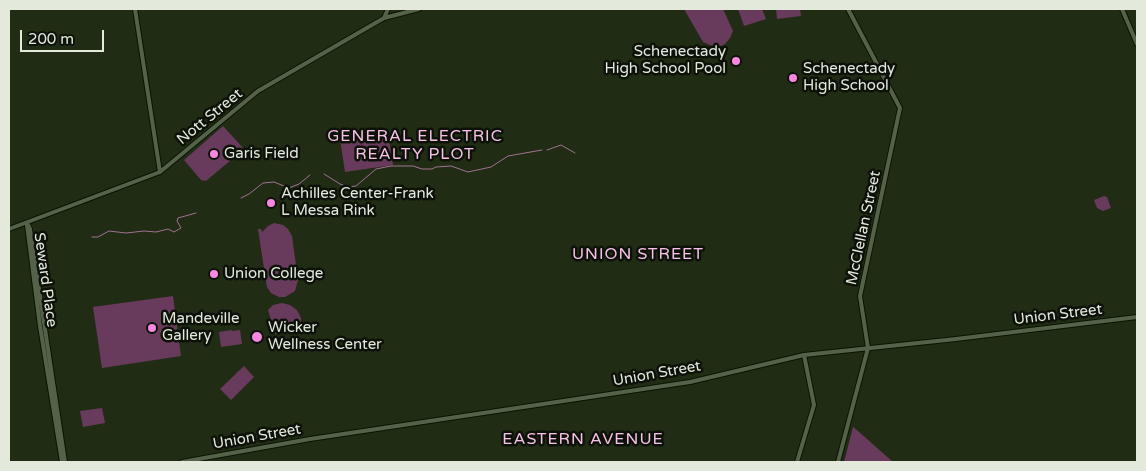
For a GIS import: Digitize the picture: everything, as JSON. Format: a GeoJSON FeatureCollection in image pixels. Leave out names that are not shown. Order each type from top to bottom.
{"type":"FeatureCollection","features":[{"type":"Feature","properties":{"kind":"main road"},"geometry":{"type":"LineString","coordinates":[[135,9],[160,172]]}},
{"type":"Feature","properties":{"kind":"main road"},"geometry":{"type":"LineString","coordinates":[[384,18],[388,9]]}},
{"type":"Feature","properties":{"kind":"main road","name":"Nott Street"},"geometry":{"type":"LineString","coordinates":[[9,229],[160,172],[258,91],[384,18],[419,9]]}},
{"type":"Feature","properties":{"kind":"main road","name":"McClellan Street"},"geometry":{"type":"LineString","coordinates":[[838,462],[868,348],[860,296],[900,108],[848,9]]}},
{"type":"Feature","properties":{"kind":"main road"},"geometry":{"type":"LineString","coordinates":[[1122,9],[1137,44]]}},
{"type":"Feature","properties":{"kind":"main road","name":"Seward Place"},"geometry":{"type":"LineString","coordinates":[[26,223],[30,229],[64,462]]}},
{"type":"Feature","properties":{"kind":"main road","name":"Union Street"},"geometry":{"type":"LineString","coordinates":[[182,462],[310,439],[690,382],[804,355],[1137,317]]}},
{"type":"Feature","properties":{"kind":"main road"},"geometry":{"type":"LineString","coordinates":[[797,462],[814,405],[804,355]]}},
{"type":"Feature","properties":{"kind":"shaded area"},"geometry":{"type":"Polygon","coordinates":[[[684,9],[723,9],[733,31],[730,38],[725,44],[717,48],[703,42],[684,9]]]}},
{"type":"Feature","properties":{"kind":"shaded area"},"geometry":{"type":"Polygon","coordinates":[[[738,9],[762,9],[766,19],[744,26],[738,9]]]}},
{"type":"Feature","properties":{"kind":"shaded area"},"geometry":{"type":"Polygon","coordinates":[[[776,9],[800,9],[801,16],[777,19],[776,9]]]}},
{"type":"Feature","properties":{"kind":"shaded area","name":"Garis Field"},"geometry":{"type":"Polygon","coordinates":[[[223,126],[244,149],[206,181],[201,180],[184,160],[223,126]]]}},
{"type":"Feature","properties":{"kind":"shaded area"},"geometry":{"type":"Polygon","coordinates":[[[388,132],[393,165],[345,172],[340,139],[388,132]]]}},
{"type":"Feature","properties":{"kind":"shaded area"},"geometry":{"type":"Polygon","coordinates":[[[1104,196],[1107,197],[1111,208],[1103,211],[1097,208],[1094,200],[1104,196]]]}},
{"type":"Feature","properties":{"kind":"shaded area"},"geometry":{"type":"Polygon","coordinates":[[[274,223],[283,225],[292,236],[298,280],[295,291],[285,297],[279,297],[271,293],[267,287],[258,229],[261,229],[262,232],[274,223]]]}},
{"type":"Feature","properties":{"kind":"shaded area"},"geometry":{"type":"Polygon","coordinates":[[[173,296],[181,356],[102,368],[93,307],[173,296]]]}},
{"type":"Feature","properties":{"kind":"shaded area"},"geometry":{"type":"Polygon","coordinates":[[[282,303],[290,305],[297,310],[301,318],[301,324],[275,334],[268,310],[273,305],[282,303]]]}},
{"type":"Feature","properties":{"kind":"shaded area"},"geometry":{"type":"Polygon","coordinates":[[[240,330],[242,344],[221,347],[219,332],[240,330]]]}},
{"type":"Feature","properties":{"kind":"shaded area"},"geometry":{"type":"Polygon","coordinates":[[[244,366],[254,377],[231,400],[220,389],[244,366]]]}},
{"type":"Feature","properties":{"kind":"shaded area"},"geometry":{"type":"Polygon","coordinates":[[[102,408],[105,423],[83,427],[80,411],[102,408]]]}},
{"type":"Feature","properties":{"kind":"shaded area"},"geometry":{"type":"Polygon","coordinates":[[[853,427],[858,431],[893,462],[844,462],[853,427]]]}},
{"type":"Feature","properties":{"kind":"waterway"},"geometry":{"type":"LineString","coordinates":[[547,150],[561,145],[575,153]]}},
{"type":"Feature","properties":{"kind":"waterway"},"geometry":{"type":"LineString","coordinates":[[324,174],[348,187],[356,186],[376,169],[391,166],[413,166],[422,169],[451,166],[468,172],[491,167],[508,156],[542,150]]}},
{"type":"Feature","properties":{"kind":"waterway"},"geometry":{"type":"LineString","coordinates":[[241,198],[263,183],[274,182],[289,188],[299,184],[310,175]]}},
{"type":"Feature","properties":{"kind":"waterway"},"geometry":{"type":"LineString","coordinates":[[92,237],[98,237],[109,231],[126,233],[156,232],[168,229],[174,232],[181,228],[177,221],[178,218],[196,213]]}},
{"type":"Feature","properties":{"kind":"place","name":"Schenectady High School Pool"},"geometry":{"type":"Point","coordinates":[736,61]}},
{"type":"Feature","properties":{"kind":"place","name":"Schenectady High School"},"geometry":{"type":"Point","coordinates":[793,78]}},
{"type":"Feature","properties":{"kind":"place","name":"Garis Field"},"geometry":{"type":"Point","coordinates":[214,154]}},
{"type":"Feature","properties":{"kind":"place","name":"Achilles Center-Frank L Messa Rink"},"geometry":{"type":"Point","coordinates":[271,203]}},
{"type":"Feature","properties":{"kind":"place","name":"Union College"},"geometry":{"type":"Point","coordinates":[214,274]}},
{"type":"Feature","properties":{"kind":"place","name":"Mandeville Gallery"},"geometry":{"type":"Point","coordinates":[152,328]}},
{"type":"Feature","properties":{"kind":"place","name":"Wicker Wellness Center"},"geometry":{"type":"Point","coordinates":[257,337]}},
{"type":"Feature","properties":{"kind":"district","name":"GENERAL ELECTRIC REALTY PLOT"},"geometry":{"type":"Point","coordinates":[415,146]}},
{"type":"Feature","properties":{"kind":"district","name":"UNION STREET"},"geometry":{"type":"Point","coordinates":[638,255]}},
{"type":"Feature","properties":{"kind":"district","name":"EASTERN AVENUE"},"geometry":{"type":"Point","coordinates":[583,440]}}]}
